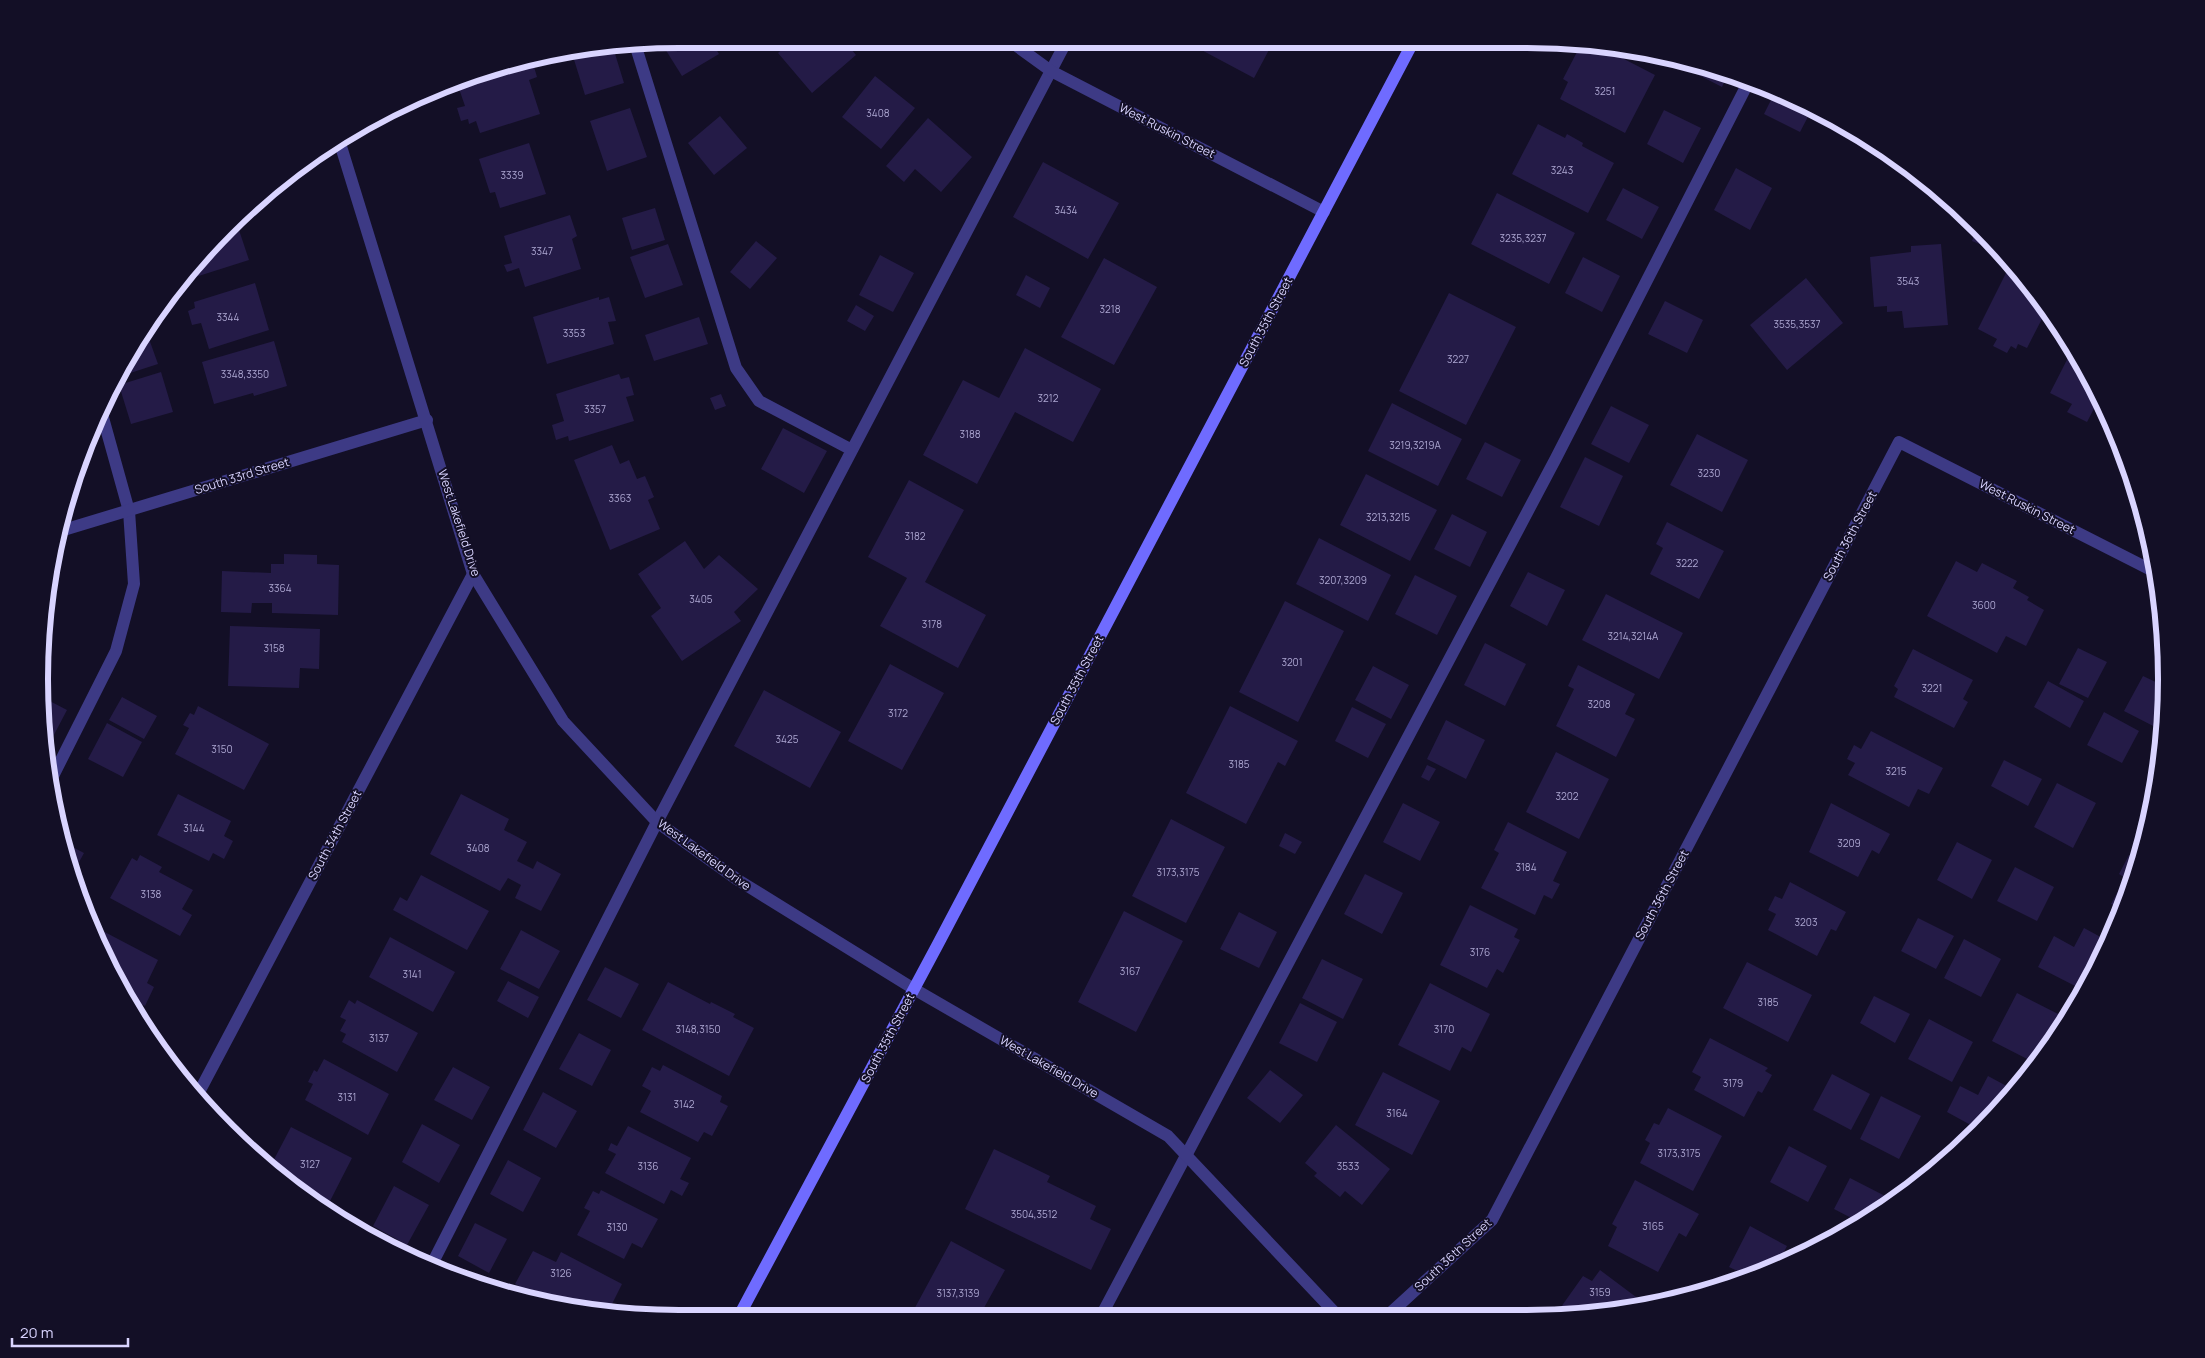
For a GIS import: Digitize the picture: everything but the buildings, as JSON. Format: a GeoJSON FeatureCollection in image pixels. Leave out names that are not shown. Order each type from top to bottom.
{"type":"FeatureCollection","features":[{"type":"Feature","properties":{"kind":"main road","name":"South 35th Street"},"geometry":{"type":"LineString","coordinates":[[742,1310],[1410,48]]}},
{"type":"Feature","properties":{"kind":"street","name":"West Ruskin Street"},"geometry":{"type":"LineString","coordinates":[[1019,48],[1051,71],[1324,212]]}},
{"type":"Feature","properties":{"kind":"street"},"geometry":{"type":"LineString","coordinates":[[434,1261],[657,822],[1063,48]]}},
{"type":"Feature","properties":{"kind":"street"},"geometry":{"type":"LineString","coordinates":[[637,49],[736,368],[759,401],[852,450]]}},
{"type":"Feature","properties":{"kind":"street"},"geometry":{"type":"LineString","coordinates":[[1104,1310],[1552,466],[1746,88]]}},
{"type":"Feature","properties":{"kind":"street","name":"West Lakefield Drive"},"geometry":{"type":"LineString","coordinates":[[341,146],[474,574],[562,721],[657,822],[738,880],[914,988],[1168,1136],[1332,1310]]}},
{"type":"Feature","properties":{"kind":"street"},"geometry":{"type":"LineString","coordinates":[[55,772],[116,652],[134,584],[129,511],[104,420]]}},
{"type":"Feature","properties":{"kind":"street","name":"South 33rd Street"},"geometry":{"type":"LineString","coordinates":[[66,529],[427,420]]}},
{"type":"Feature","properties":{"kind":"street","name":"West Ruskin Street"},"geometry":{"type":"LineString","coordinates":[[1899,442],[2147,568]]}},
{"type":"Feature","properties":{"kind":"street","name":"South 36th Street"},"geometry":{"type":"LineString","coordinates":[[1394,1310],[1492,1220],[1899,442]]}},
{"type":"Feature","properties":{"kind":"street","name":"South 34th Street"},"geometry":{"type":"LineString","coordinates":[[200,1090],[474,574]]}}]}
